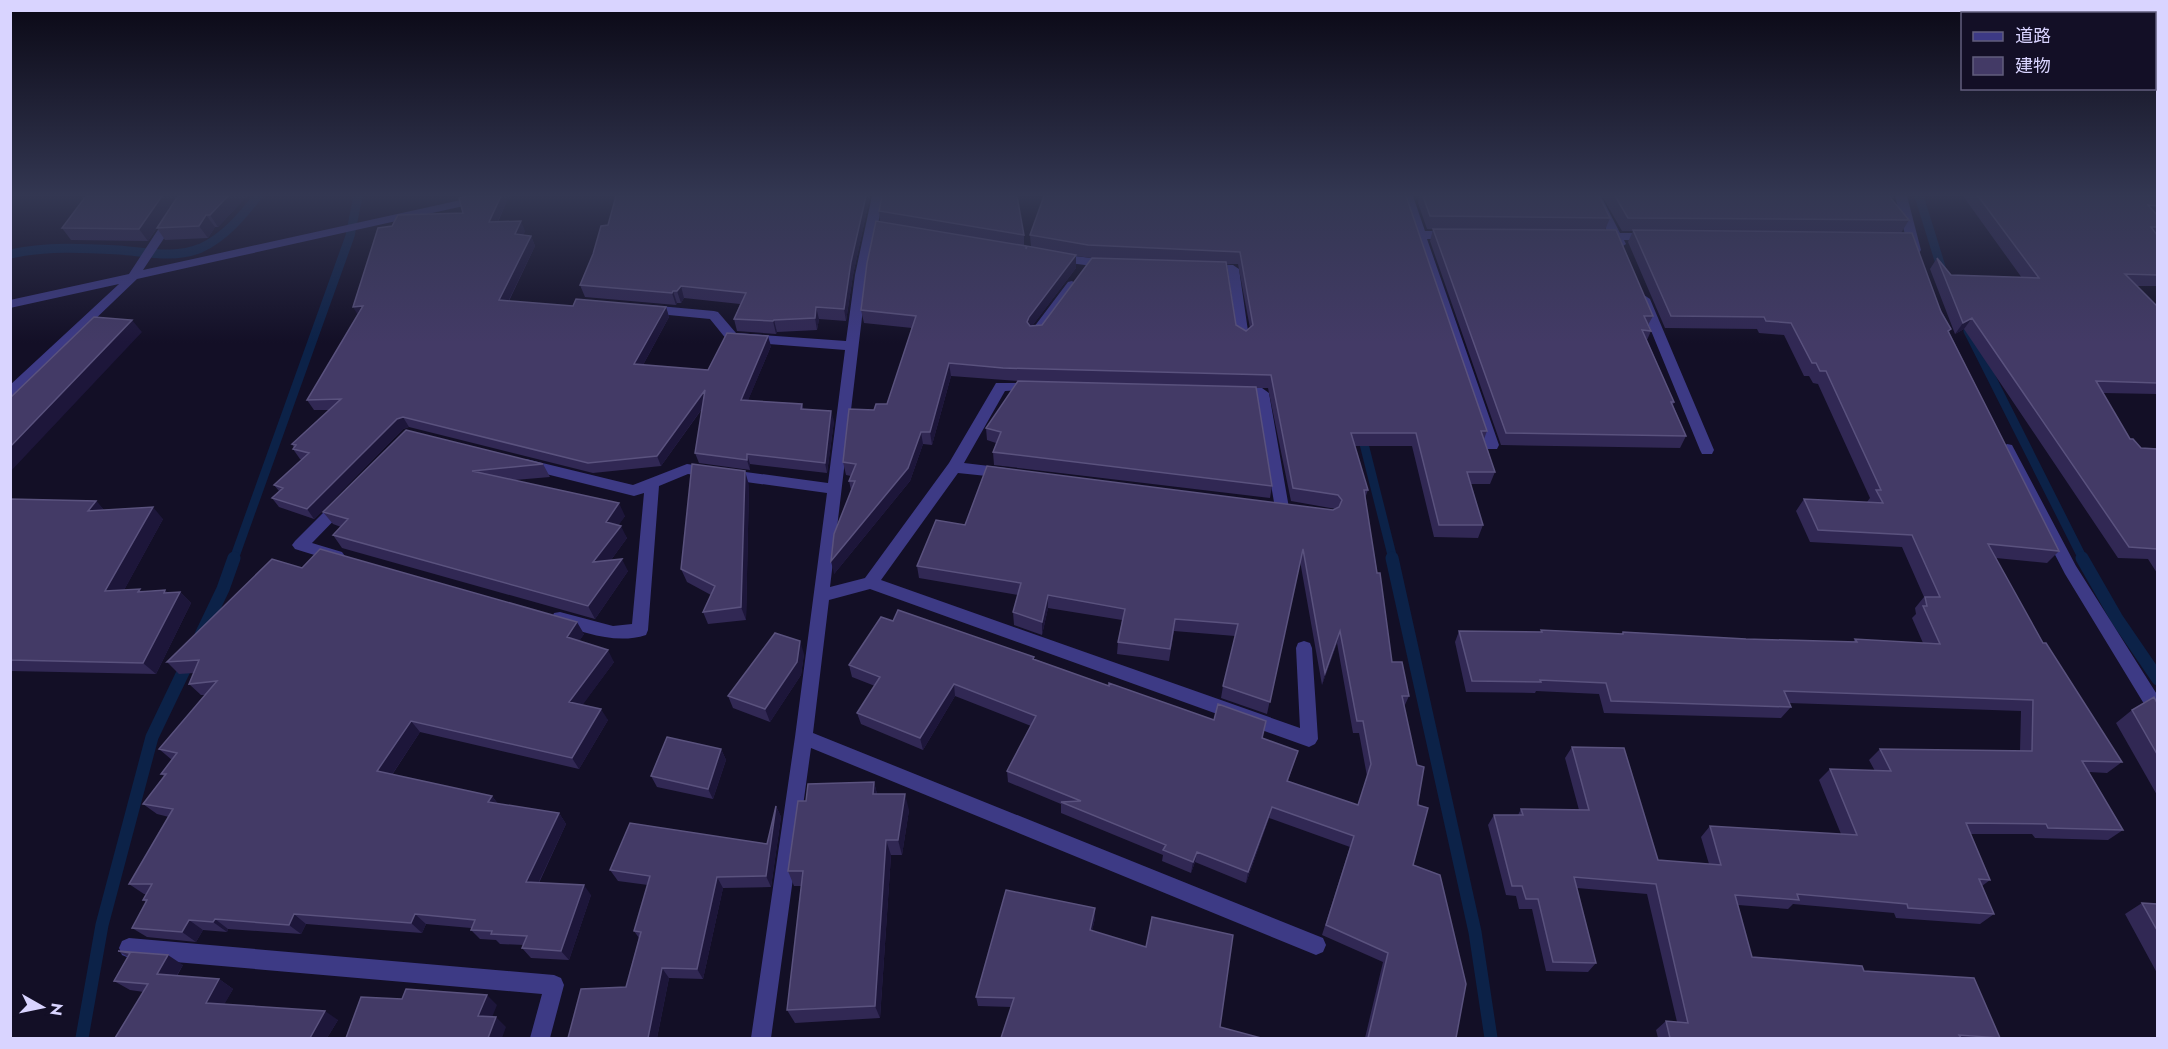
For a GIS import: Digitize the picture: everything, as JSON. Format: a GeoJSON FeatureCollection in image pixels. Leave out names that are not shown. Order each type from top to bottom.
{"type":"FeatureCollection","features":[{"type":"Feature","properties":{"kind":"street"},"geometry":{"type":"LineString","coordinates":[[10,393],[133,277],[154,245]]}},
{"type":"Feature","properties":{"kind":"street"},"geometry":{"type":"LineString","coordinates":[[10,304],[277,245]]}},
{"type":"Feature","properties":{"kind":"street"},"geometry":{"type":"LineString","coordinates":[[761,1038],[804,737],[861,275],[871,245]]}},
{"type":"Feature","properties":{"kind":"street"},"geometry":{"type":"LineString","coordinates":[[1424,245],[1492,445]]}},
{"type":"Feature","properties":{"kind":"street"},"geometry":{"type":"LineString","coordinates":[[1621,245],[1626,258]]}},
{"type":"Feature","properties":{"kind":"street"},"geometry":{"type":"LineString","coordinates":[[1909,245],[1919,260]]}},
{"type":"Feature","properties":{"kind":"street"},"geometry":{"type":"LineString","coordinates":[[1042,256],[1088,264],[1121,265]]}},
{"type":"Feature","properties":{"kind":"street"},"geometry":{"type":"LineString","coordinates":[[1036,334],[1088,264]]}},
{"type":"Feature","properties":{"kind":"street"},"geometry":{"type":"LineString","coordinates":[[1199,267],[1233,269],[1243,338]]}},
{"type":"Feature","properties":{"kind":"street"},"geometry":{"type":"LineString","coordinates":[[1640,290],[1707,450]]}},
{"type":"Feature","properties":{"kind":"street"},"geometry":{"type":"LineString","coordinates":[[636,308],[714,315],[732,338],[852,346]]}},
{"type":"Feature","properties":{"kind":"street"},"geometry":{"type":"LineString","coordinates":[[870,583],[954,467],[1001,386],[1048,387]]}},
{"type":"Feature","properties":{"kind":"street"},"geometry":{"type":"LineString","coordinates":[[1226,392],[1262,393],[1276,508],[1301,511]]}},
{"type":"Feature","properties":{"kind":"street"},"geometry":{"type":"LineString","coordinates":[[2000,436],[2070,570],[2156,706]]}},
{"type":"Feature","properties":{"kind":"street"},"geometry":{"type":"LineString","coordinates":[[511,460],[634,491],[687,469],[835,489]]}},
{"type":"Feature","properties":{"kind":"street"},"geometry":{"type":"LineString","coordinates":[[954,467],[1024,476]]}},
{"type":"Feature","properties":{"kind":"street"},"geometry":{"type":"LineString","coordinates":[[546,614],[613,633],[640,630],[652,484]]}},
{"type":"Feature","properties":{"kind":"street"},"geometry":{"type":"LineString","coordinates":[[355,490],[300,545],[356,561]]}},
{"type":"Feature","properties":{"kind":"street"},"geometry":{"type":"LineString","coordinates":[[821,596],[870,583],[1310,739],[1304,648]]}},
{"type":"Feature","properties":{"kind":"street"},"geometry":{"type":"LineString","coordinates":[[804,737],[1316,945]]}},
{"type":"Feature","properties":{"kind":"street"},"geometry":{"type":"LineString","coordinates":[[129,948],[554,985],[540,1038]]}},
{"type":"Feature","properties":{"kind":"building"},"geometry":{"type":"Polygon","coordinates":[[[373,245],[527,245],[499,300],[573,306],[576,299],[666,307],[634,364],[708,370],[727,333],[768,336],[741,400],[802,404],[801,409],[831,411],[825,463],[747,454],[747,460],[695,453],[705,390],[657,456],[588,463],[403,417],[397,419],[307,509],[272,498],[283,488],[274,485],[309,453],[293,449],[296,445],[292,444],[341,399],[307,400],[363,306],[353,307],[373,245]]]}},
{"type":"Feature","properties":{"kind":"building"},"geometry":{"type":"Polygon","coordinates":[[[596,245],[855,245],[844,309],[816,307],[815,318],[773,321],[734,319],[746,293],[681,286],[672,293],[580,285],[596,245]]]}},
{"type":"Feature","properties":{"kind":"building"},"geometry":{"type":"Polygon","coordinates":[[[871,245],[1020,245],[1026,246],[1026,249],[1027,246],[1076,255],[1029,317],[1027,322],[1030,326],[1042,325],[1092,258],[1226,262],[1236,325],[1246,331],[1253,325],[1240,252],[1088,245],[1423,245],[1487,431],[1481,431],[1495,472],[1467,472],[1483,525],[1439,525],[1416,433],[1351,433],[1368,490],[1364,490],[1377,573],[1380,573],[1392,662],[1402,662],[1409,696],[1402,696],[1417,765],[1424,767],[1418,805],[1428,808],[1413,865],[1440,875],[1466,984],[1456,1038],[1368,1038],[1388,953],[1326,925],[1354,836],[1272,807],[1248,872],[1197,852],[1193,862],[1163,850],[1166,845],[1061,802],[1081,801],[1007,771],[1036,716],[954,684],[920,738],[857,713],[880,677],[849,665],[881,617],[893,621],[898,610],[1034,657],[1033,659],[1109,686],[1109,683],[1214,720],[1218,704],[1266,721],[1262,738],[1298,751],[1287,781],[1358,805],[1371,764],[1363,721],[1357,721],[1340,631],[1325,673],[1303,549],[1270,702],[1223,686],[1238,624],[1175,619],[1170,649],[1118,642],[1125,609],[1048,595],[1042,622],[1013,612],[1021,583],[917,566],[936,520],[965,525],[987,466],[1333,510],[1339,507],[1342,500],[1338,495],[1293,488],[1271,375],[1003,368],[949,363],[930,432],[921,432],[908,468],[831,561],[834,534],[855,481],[849,481],[856,464],[843,462],[849,409],[874,410],[876,404],[887,404],[916,316],[861,310],[871,245]]]}},
{"type":"Feature","properties":{"kind":"building"},"geometry":{"type":"Polygon","coordinates":[[[1439,245],[1622,245],[1653,316],[1644,316],[1651,331],[1642,330],[1674,402],[1671,402],[1686,436],[1506,433],[1439,245]]]}},
{"type":"Feature","properties":{"kind":"building"},"geometry":{"type":"Polygon","coordinates":[[[1640,245],[1916,245],[1941,312],[1951,329],[1948,331],[2059,551],[1988,544],[2043,643],[2046,643],[2122,762],[2082,761],[2123,830],[2048,828],[2046,824],[1966,823],[1990,880],[1979,879],[1994,914],[1908,908],[1907,904],[1797,894],[1799,900],[1735,895],[1752,957],[1862,966],[1864,971],[1974,978],[2000,1038],[1959,1035],[1961,1038],[1670,1038],[1666,1021],[1688,1023],[1656,884],[1574,877],[1596,963],[1553,962],[1538,899],[1526,899],[1522,886],[1512,886],[1494,815],[1523,815],[1521,809],[1589,810],[1572,747],[1624,748],[1658,860],[1721,865],[1710,826],[1857,835],[1830,769],[1891,771],[1880,749],[2032,751],[2033,700],[1784,691],[1791,707],[1611,701],[1606,683],[1540,680],[1541,682],[1472,681],[1459,631],[1542,632],[1541,630],[1623,634],[1623,632],[1746,639],[1857,642],[1855,639],[1940,644],[1923,606],[1927,606],[1925,597],[1940,597],[1912,535],[1818,530],[1804,499],[1883,503],[1876,490],[1881,490],[1826,371],[1820,371],[1816,363],[1812,363],[1791,323],[1766,321],[1764,317],[1671,316],[1640,245]]]}},
{"type":"Feature","properties":{"kind":"building"},"geometry":{"type":"Polygon","coordinates":[[[2014,245],[2157,245],[2157,275],[2125,274],[2157,306],[2157,383],[2096,381],[2130,439],[2133,439],[2141,448],[2157,449],[2157,549],[2129,547],[1972,318],[1963,323],[1937,258],[1951,275],[2039,278],[2014,245]]]}},
{"type":"Feature","properties":{"kind":"building"},"geometry":{"type":"Polygon","coordinates":[[[94,317],[132,320],[10,447],[10,398],[94,317]]]}},
{"type":"Feature","properties":{"kind":"building"},"geometry":{"type":"Polygon","coordinates":[[[1018,381],[1256,387],[1272,486],[993,452],[1001,432],[986,428],[1018,381]]]}},
{"type":"Feature","properties":{"kind":"building"},"geometry":{"type":"Polygon","coordinates":[[[406,430],[543,464],[472,471],[619,503],[606,522],[621,526],[593,562],[622,559],[588,606],[333,535],[348,519],[323,512],[406,430]]]}},
{"type":"Feature","properties":{"kind":"building"},"geometry":{"type":"Polygon","coordinates":[[[692,464],[745,471],[741,607],[703,612],[715,586],[681,569],[692,464]]]}},
{"type":"Feature","properties":{"kind":"building"},"geometry":{"type":"Polygon","coordinates":[[[10,499],[96,501],[88,511],[153,507],[105,591],[140,589],[138,592],[165,590],[164,593],[180,592],[143,663],[10,660],[10,499]]]}},
{"type":"Feature","properties":{"kind":"building"},"geometry":{"type":"Polygon","coordinates":[[[320,549],[577,622],[567,637],[608,650],[569,702],[601,709],[572,758],[411,721],[377,771],[492,796],[488,802],[559,813],[526,882],[584,885],[561,951],[522,948],[527,936],[491,934],[492,931],[471,930],[475,920],[415,914],[411,923],[294,914],[289,925],[215,919],[213,922],[189,920],[182,932],[132,928],[147,900],[143,900],[152,884],[129,884],[173,809],[143,804],[166,774],[161,774],[177,753],[159,749],[217,681],[189,684],[199,660],[167,662],[272,559],[302,568],[320,549]]]}},
{"type":"Feature","properties":{"kind":"building"},"geometry":{"type":"Polygon","coordinates":[[[775,633],[800,641],[797,662],[765,709],[728,696],[775,633]]]}},
{"type":"Feature","properties":{"kind":"building"},"geometry":{"type":"Polygon","coordinates":[[[2154,697],[2157,703],[2157,754],[2132,710],[2154,697]]]}},
{"type":"Feature","properties":{"kind":"building"},"geometry":{"type":"Polygon","coordinates":[[[667,737],[721,749],[708,789],[651,776],[667,737]]]}},
{"type":"Feature","properties":{"kind":"building"},"geometry":{"type":"Polygon","coordinates":[[[874,782],[873,794],[905,794],[898,840],[886,840],[875,1006],[787,1010],[803,871],[788,871],[798,801],[806,801],[808,784],[874,782]]]}},
{"type":"Feature","properties":{"kind":"building"},"geometry":{"type":"Polygon","coordinates":[[[776,806],[766,876],[717,877],[697,969],[662,968],[648,1038],[568,1038],[581,989],[626,987],[641,932],[634,931],[650,876],[610,870],[630,823],[767,844],[776,806]]]}},
{"type":"Feature","properties":{"kind":"building"},"geometry":{"type":"Polygon","coordinates":[[[1006,890],[1095,908],[1090,930],[1146,947],[1152,917],[1233,935],[1220,1027],[1261,1038],[1001,1038],[1014,998],[976,997],[1006,890]]]}},
{"type":"Feature","properties":{"kind":"building"},"geometry":{"type":"Polygon","coordinates":[[[2142,903],[2157,904],[2157,930],[2142,903]]]}},
{"type":"Feature","properties":{"kind":"building"},"geometry":{"type":"Polygon","coordinates":[[[118,951],[168,955],[157,974],[219,979],[206,1003],[325,1011],[310,1038],[115,1038],[148,984],[114,981],[130,953],[118,951]]]}},
{"type":"Feature","properties":{"kind":"building"},"geometry":{"type":"Polygon","coordinates":[[[406,989],[487,995],[478,1016],[496,1017],[488,1038],[346,1038],[361,997],[402,999],[406,989]]]}},
{"type":"Feature","properties":{"kind":"waterway"},"geometry":{"type":"LineString","coordinates":[[10,254],[64,248],[160,254],[181,253],[206,245]]}},
{"type":"Feature","properties":{"kind":"waterway"},"geometry":{"type":"LineString","coordinates":[[234,559],[347,245]]}},
{"type":"Feature","properties":{"kind":"waterway"},"geometry":{"type":"LineString","coordinates":[[1934,245],[1942,270]]}},
{"type":"Feature","properties":{"kind":"waterway"},"geometry":{"type":"LineString","coordinates":[[1968,331],[2083,559]]}},
{"type":"Feature","properties":{"kind":"waterway"},"geometry":{"type":"LineString","coordinates":[[1361,432],[1393,559]]}},
{"type":"Feature","properties":{"kind":"waterway"},"geometry":{"type":"LineString","coordinates":[[201,635],[223,589],[234,558]]}},
{"type":"Feature","properties":{"kind":"waterway"},"geometry":{"type":"LineString","coordinates":[[1392,558],[1475,932],[1491,1038]]}},
{"type":"Feature","properties":{"kind":"waterway"},"geometry":{"type":"LineString","coordinates":[[2082,558],[2117,619],[2158,679]]}},
{"type":"Feature","properties":{"kind":"waterway"},"geometry":{"type":"LineString","coordinates":[[82,1038],[102,925],[152,737],[188,662]]}}]}
